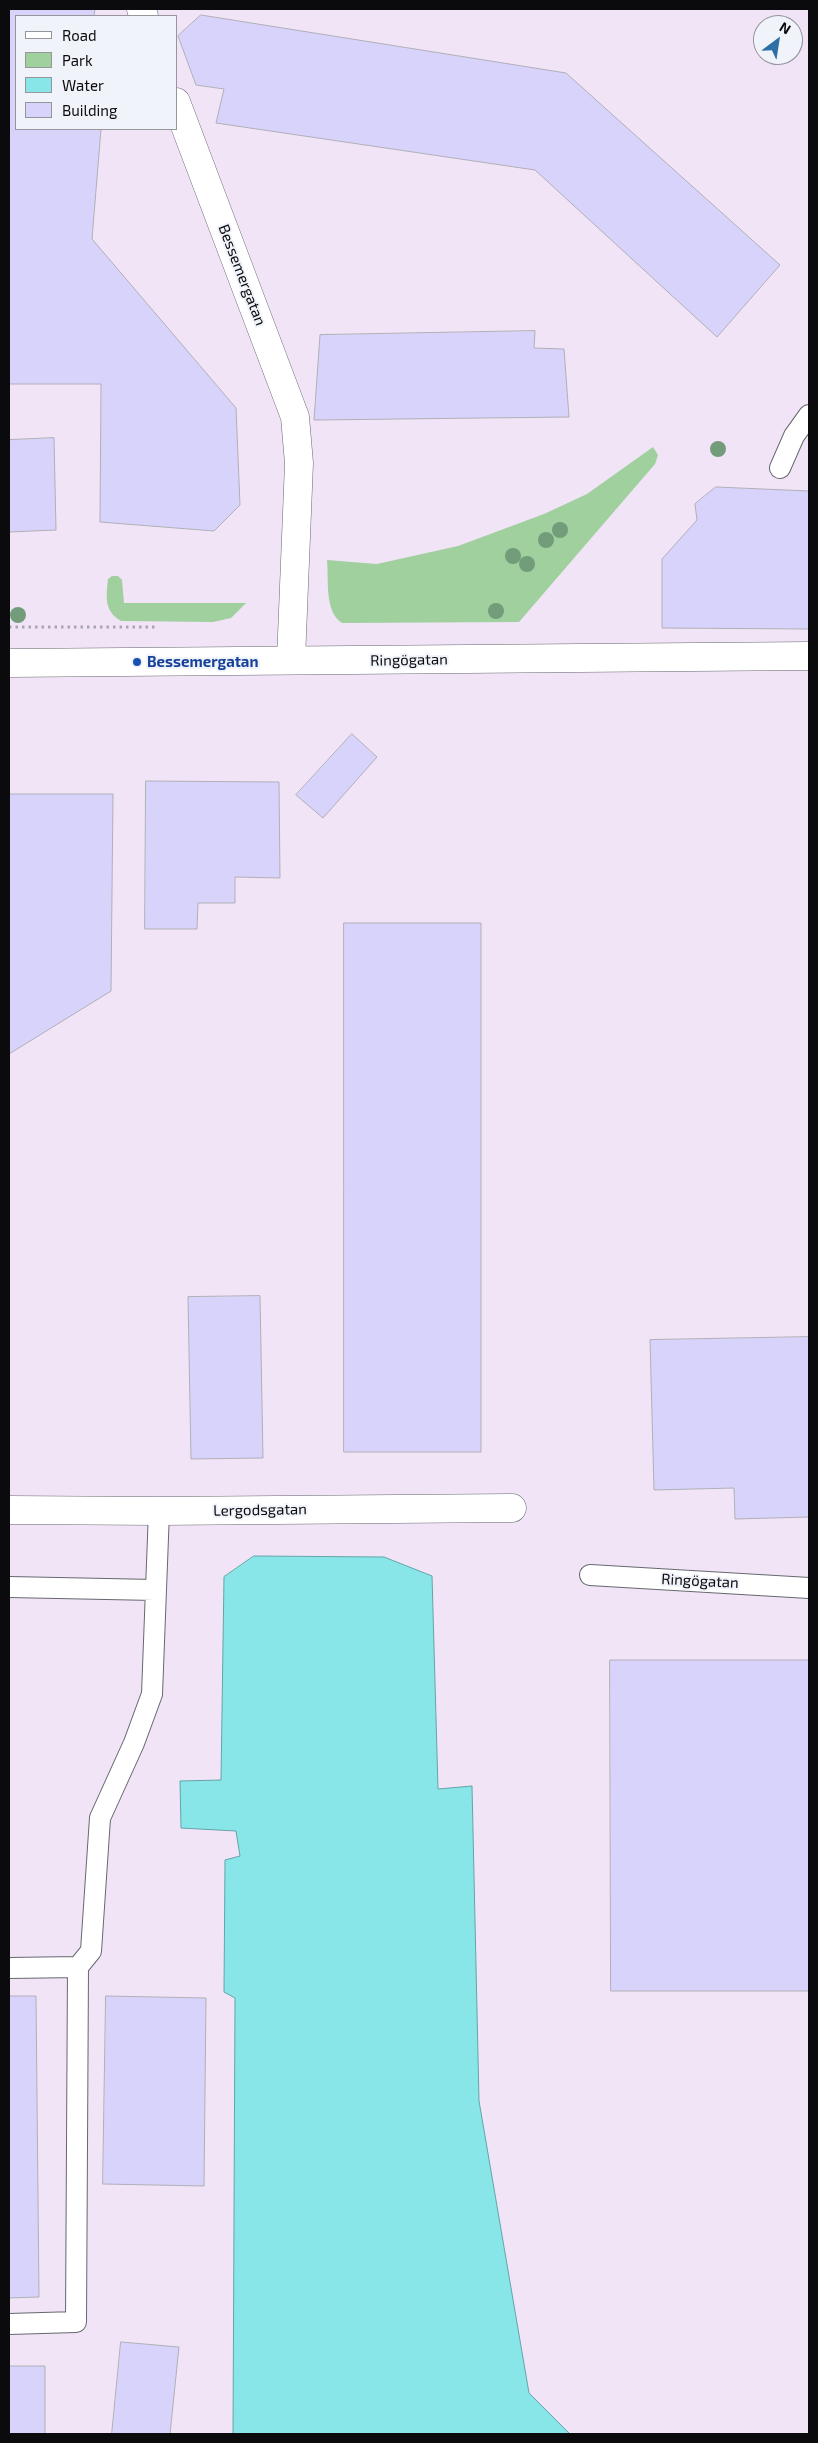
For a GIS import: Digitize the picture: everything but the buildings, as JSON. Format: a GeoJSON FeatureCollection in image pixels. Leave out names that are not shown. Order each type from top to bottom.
{"type":"FeatureCollection","features":[{"type":"Feature","properties":{"kind":"street","name":"Bessemergatan"},"geometry":{"type":"LineString","coordinates":[[178,107],[295,417],[299,463],[291,660]]}},
{"type":"Feature","properties":{"kind":"street","name":"Ringögatan"},"geometry":{"type":"LineString","coordinates":[[9,663],[809,656]]}},
{"type":"Feature","properties":{"kind":"street","name":"Lergodsgatan"},"geometry":{"type":"LineString","coordinates":[[9,1510],[159,1511],[512,1508]]}},
{"type":"Feature","properties":{"kind":"lane"},"geometry":{"type":"LineString","coordinates":[[780,468],[794,436],[809,415]]}},
{"type":"Feature","properties":{"kind":"lane"},"geometry":{"type":"LineString","coordinates":[[9,2324],[76,2322],[78,1967],[91,1951],[100,1818],[134,1743],[152,1694],[159,1511]]}},
{"type":"Feature","properties":{"kind":"lane","name":"Ringögatan"},"geometry":{"type":"LineString","coordinates":[[590,1575],[809,1588]]}},
{"type":"Feature","properties":{"kind":"lane"},"geometry":{"type":"LineString","coordinates":[[9,1587],[155,1590]]}},
{"type":"Feature","properties":{"kind":"lane"},"geometry":{"type":"LineString","coordinates":[[9,1968],[78,1967]]}},
{"type":"Feature","properties":{"kind":"shaded area"},"geometry":{"type":"Polygon","coordinates":[[[9,9],[809,9],[809,2434],[570,2434],[529,2393],[479,2101],[472,1786],[438,1789],[432,1577],[384,1557],[254,1556],[224,1577],[221,1781],[180,1782],[237,1831],[240,1856],[225,1861],[224,1992],[235,1998],[233,2434],[9,2434],[9,9]]]}},
{"type":"Feature","properties":{"kind":"green space"},"geometry":{"type":"Polygon","coordinates":[[[653,447],[658,455],[655,464],[519,622],[342,623],[332,611],[328,594],[327,560],[377,564],[458,546],[544,514],[587,494],[653,447]]]}},
{"type":"Feature","properties":{"kind":"green space"},"geometry":{"type":"Polygon","coordinates":[[[112,576],[118,576],[122,580],[124,603],[246,603],[231,618],[213,622],[121,621],[115,617],[107,603],[108,579],[112,576]]]}},
{"type":"Feature","properties":{"kind":"water"},"geometry":{"type":"Polygon","coordinates":[[[254,1556],[384,1557],[432,1576],[438,1789],[472,1786],[479,2101],[529,2393],[570,2434],[233,2434],[235,1998],[224,1992],[225,1860],[240,1856],[236,1831],[181,1828],[180,1781],[221,1780],[224,1577],[254,1556]]]}},
{"type":"Feature","properties":{"kind":"place","name":"Bessemergatan"},"geometry":{"type":"Point","coordinates":[137,662]}}]}
